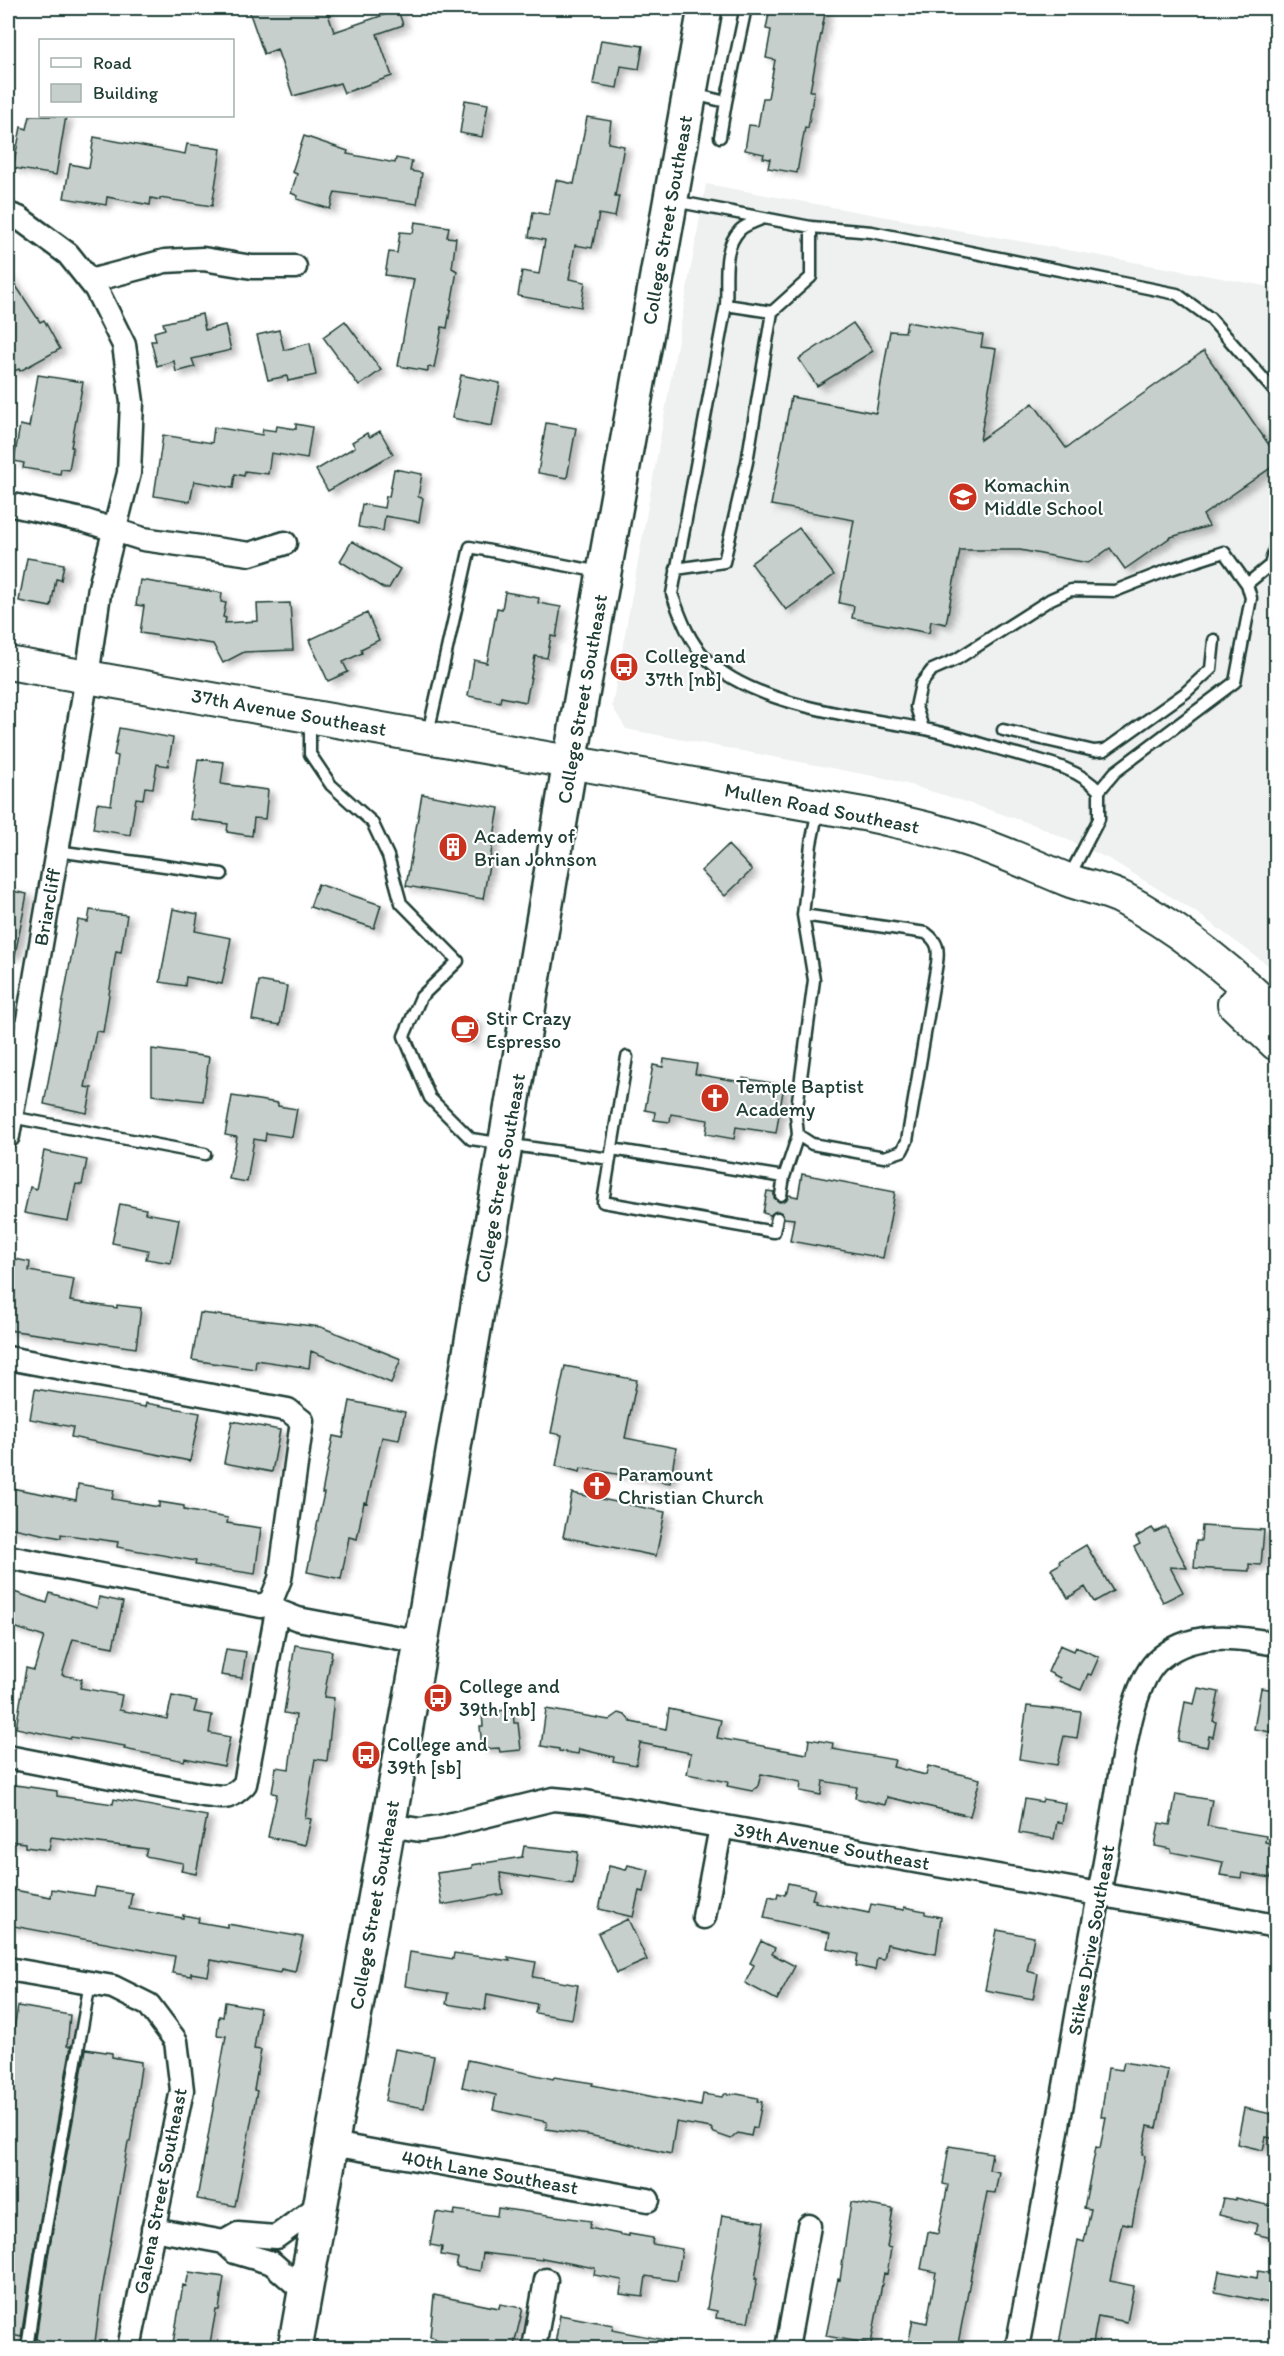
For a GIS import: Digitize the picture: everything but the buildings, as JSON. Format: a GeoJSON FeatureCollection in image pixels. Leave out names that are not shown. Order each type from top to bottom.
{"type":"FeatureCollection","features":[{"type":"Feature","properties":{"kind":"main road","name":"College Street Southeast"},"geometry":{"type":"LineString","coordinates":[[295,2349],[421,1642],[570,762],[705,8]]}},
{"type":"Feature","properties":{"kind":"street","name":"Briarcliff"},"geometry":{"type":"LineString","coordinates":[[8,214],[19,218],[68,254],[96,289],[124,345],[132,402],[129,472],[100,587],[87,677],[9,1127]]}},
{"type":"Feature","properties":{"kind":"street"},"geometry":{"type":"LineString","coordinates":[[90,280],[165,261],[203,259],[252,267],[295,267]]}},
{"type":"Feature","properties":{"kind":"street"},"geometry":{"type":"LineString","coordinates":[[8,504],[86,521],[143,539],[250,555],[285,543]]}},
{"type":"Feature","properties":{"kind":"street","name":"37th Avenue Southeast"},"geometry":{"type":"LineString","coordinates":[[8,663],[570,762]]}},
{"type":"Feature","properties":{"kind":"street","name":"Mullen Road Southeast"},"geometry":{"type":"LineString","coordinates":[[570,762],[869,815],[958,837],[1038,866],[1068,880],[1121,897],[1152,914],[1203,951],[1276,1014]]}},
{"type":"Feature","properties":{"kind":"street","name":"Mullen Road Southeast"},"geometry":{"type":"LineString","coordinates":[[1068,880],[1113,915],[1175,956],[1239,1007],[1276,1044]]}},
{"type":"Feature","properties":{"kind":"street"},"geometry":{"type":"LineString","coordinates":[[8,1358],[288,1410],[302,1421],[280,1579],[271,1601],[272,1607],[245,1784],[233,1796],[223,1798],[8,1757]]}},
{"type":"Feature","properties":{"kind":"street"},"geometry":{"type":"LineString","coordinates":[[8,1557],[272,1607],[298,1619],[421,1642]]}},
{"type":"Feature","properties":{"kind":"street","name":"Stikes Drive Southeast"},"geometry":{"type":"LineString","coordinates":[[1017,2349],[1132,1716],[1141,1686],[1156,1663],[1178,1647],[1200,1640],[1225,1636],[1276,1644]]}},
{"type":"Feature","properties":{"kind":"street","name":"39th Avenue Southeast"},"geometry":{"type":"LineString","coordinates":[[388,1825],[420,1830],[440,1827],[553,1798],[586,1802],[1276,1926]]}},
{"type":"Feature","properties":{"kind":"street"},"geometry":{"type":"LineString","coordinates":[[705,1917],[721,1827]]}},
{"type":"Feature","properties":{"kind":"street"},"geometry":{"type":"LineString","coordinates":[[8,1969],[90,1983]]}},
{"type":"Feature","properties":{"kind":"street","name":"Galena Street Southeast"},"geometry":{"type":"LineString","coordinates":[[90,1983],[113,1987],[149,2005],[176,2041],[182,2090],[129,2349]]}},
{"type":"Feature","properties":{"kind":"street","name":"40th Lane Southeast"},"geometry":{"type":"LineString","coordinates":[[332,2144],[648,2200]]}},
{"type":"Feature","properties":{"kind":"street"},"geometry":{"type":"LineString","coordinates":[[224,2242],[238,2234],[276,2237],[320,2205]]}},
{"type":"Feature","properties":{"kind":"street"},"geometry":{"type":"LineString","coordinates":[[787,2349],[809,2226]]}},
{"type":"Feature","properties":{"kind":"street"},"geometry":{"type":"LineString","coordinates":[[153,2229],[224,2242],[235,2252],[272,2263],[305,2292]]}},
{"type":"Feature","properties":{"kind":"street"},"geometry":{"type":"LineString","coordinates":[[534,2349],[546,2280]]}},
{"type":"Feature","properties":{"kind":"lane"},"geometry":{"type":"LineString","coordinates":[[720,137],[745,12]]}},
{"type":"Feature","properties":{"kind":"lane"},"geometry":{"type":"LineString","coordinates":[[689,93],[726,102]]}},
{"type":"Feature","properties":{"kind":"lane"},"geometry":{"type":"LineString","coordinates":[[670,200],[811,227],[873,232],[1177,294],[1210,318],[1276,393]]}},
{"type":"Feature","properties":{"kind":"lane"},"geometry":{"type":"LineString","coordinates":[[761,219],[740,230],[726,254],[728,279],[726,304],[672,594],[689,639],[707,659],[728,676],[765,695],[872,720],[923,728],[1053,764],[1091,781],[1099,791],[1099,819],[1068,880]]}},
{"type":"Feature","properties":{"kind":"lane"},"geometry":{"type":"LineString","coordinates":[[676,569],[724,562],[747,462],[772,312],[811,277],[811,227]]}},
{"type":"Feature","properties":{"kind":"lane"},"geometry":{"type":"LineString","coordinates":[[726,304],[772,312]]}},
{"type":"Feature","properties":{"kind":"lane"},"geometry":{"type":"LineString","coordinates":[[1247,584],[1270,565],[1276,544]]}},
{"type":"Feature","properties":{"kind":"lane"},"geometry":{"type":"LineString","coordinates":[[427,736],[470,547],[604,573]]}},
{"type":"Feature","properties":{"kind":"lane"},"geometry":{"type":"LineString","coordinates":[[923,728],[916,707],[921,684],[932,670],[957,659],[1051,598],[1071,590],[1116,591],[1168,570],[1224,552],[1247,584],[1251,598],[1235,682],[1115,772],[1099,791]]}},
{"type":"Feature","properties":{"kind":"lane"},"geometry":{"type":"LineString","coordinates":[[1003,730],[1094,751],[1105,750],[1185,693],[1210,669],[1214,640]]}},
{"type":"Feature","properties":{"kind":"lane"},"geometry":{"type":"LineString","coordinates":[[310,716],[310,754],[331,785],[372,822],[388,856],[401,903],[458,961],[421,997],[404,1036],[430,1098],[471,1139],[611,1154],[784,1177]]}},
{"type":"Feature","properties":{"kind":"lane"},"geometry":{"type":"LineString","coordinates":[[781,1195],[784,1177],[798,1135],[796,1115],[814,980],[802,915],[811,844],[819,806]]}},
{"type":"Feature","properties":{"kind":"lane"},"geometry":{"type":"LineString","coordinates":[[57,851],[222,874]]}},
{"type":"Feature","properties":{"kind":"lane"},"geometry":{"type":"LineString","coordinates":[[798,1135],[812,1144],[884,1157],[902,1151],[907,1141],[939,951],[935,940],[926,933],[802,915]]}},
{"type":"Feature","properties":{"kind":"lane"},"geometry":{"type":"LineString","coordinates":[[627,1057],[603,1202],[774,1232],[777,1218]]}},
{"type":"Feature","properties":{"kind":"lane"},"geometry":{"type":"LineString","coordinates":[[9,1127],[205,1154]]}},
{"type":"Feature","properties":{"kind":"lane"},"geometry":{"type":"LineString","coordinates":[[27,2349],[41,2254],[90,1983]]}},
{"type":"Feature","properties":{"kind":"shaded area","name":"Komachin Middle School"},"geometry":{"type":"Polygon","coordinates":[[[706,184],[1276,288],[1276,971],[1197,913],[1111,860],[1038,826],[889,779],[626,729],[612,706],[706,184]]]}},
{"type":"Feature","properties":{"kind":"place","name":"Komachin Middle School"},"geometry":{"type":"Point","coordinates":[963,497]}},
{"type":"Feature","properties":{"kind":"place","name":"College and 37th [nb]"},"geometry":{"type":"Point","coordinates":[624,667]}},
{"type":"Feature","properties":{"kind":"place","name":"Academy of Brian Johnson"},"geometry":{"type":"Point","coordinates":[453,847]}},
{"type":"Feature","properties":{"kind":"place","name":"Stir Crazy Espresso"},"geometry":{"type":"Point","coordinates":[465,1029]}},
{"type":"Feature","properties":{"kind":"place","name":"Temple Baptist Academy"},"geometry":{"type":"Point","coordinates":[715,1098]}},
{"type":"Feature","properties":{"kind":"place","name":"Paramount Christian Church"},"geometry":{"type":"Point","coordinates":[597,1486]}},
{"type":"Feature","properties":{"kind":"place","name":"College and 39th [nb]"},"geometry":{"type":"Point","coordinates":[438,1698]}},
{"type":"Feature","properties":{"kind":"place","name":"College and 39th [sb]"},"geometry":{"type":"Point","coordinates":[366,1755]}}]}
